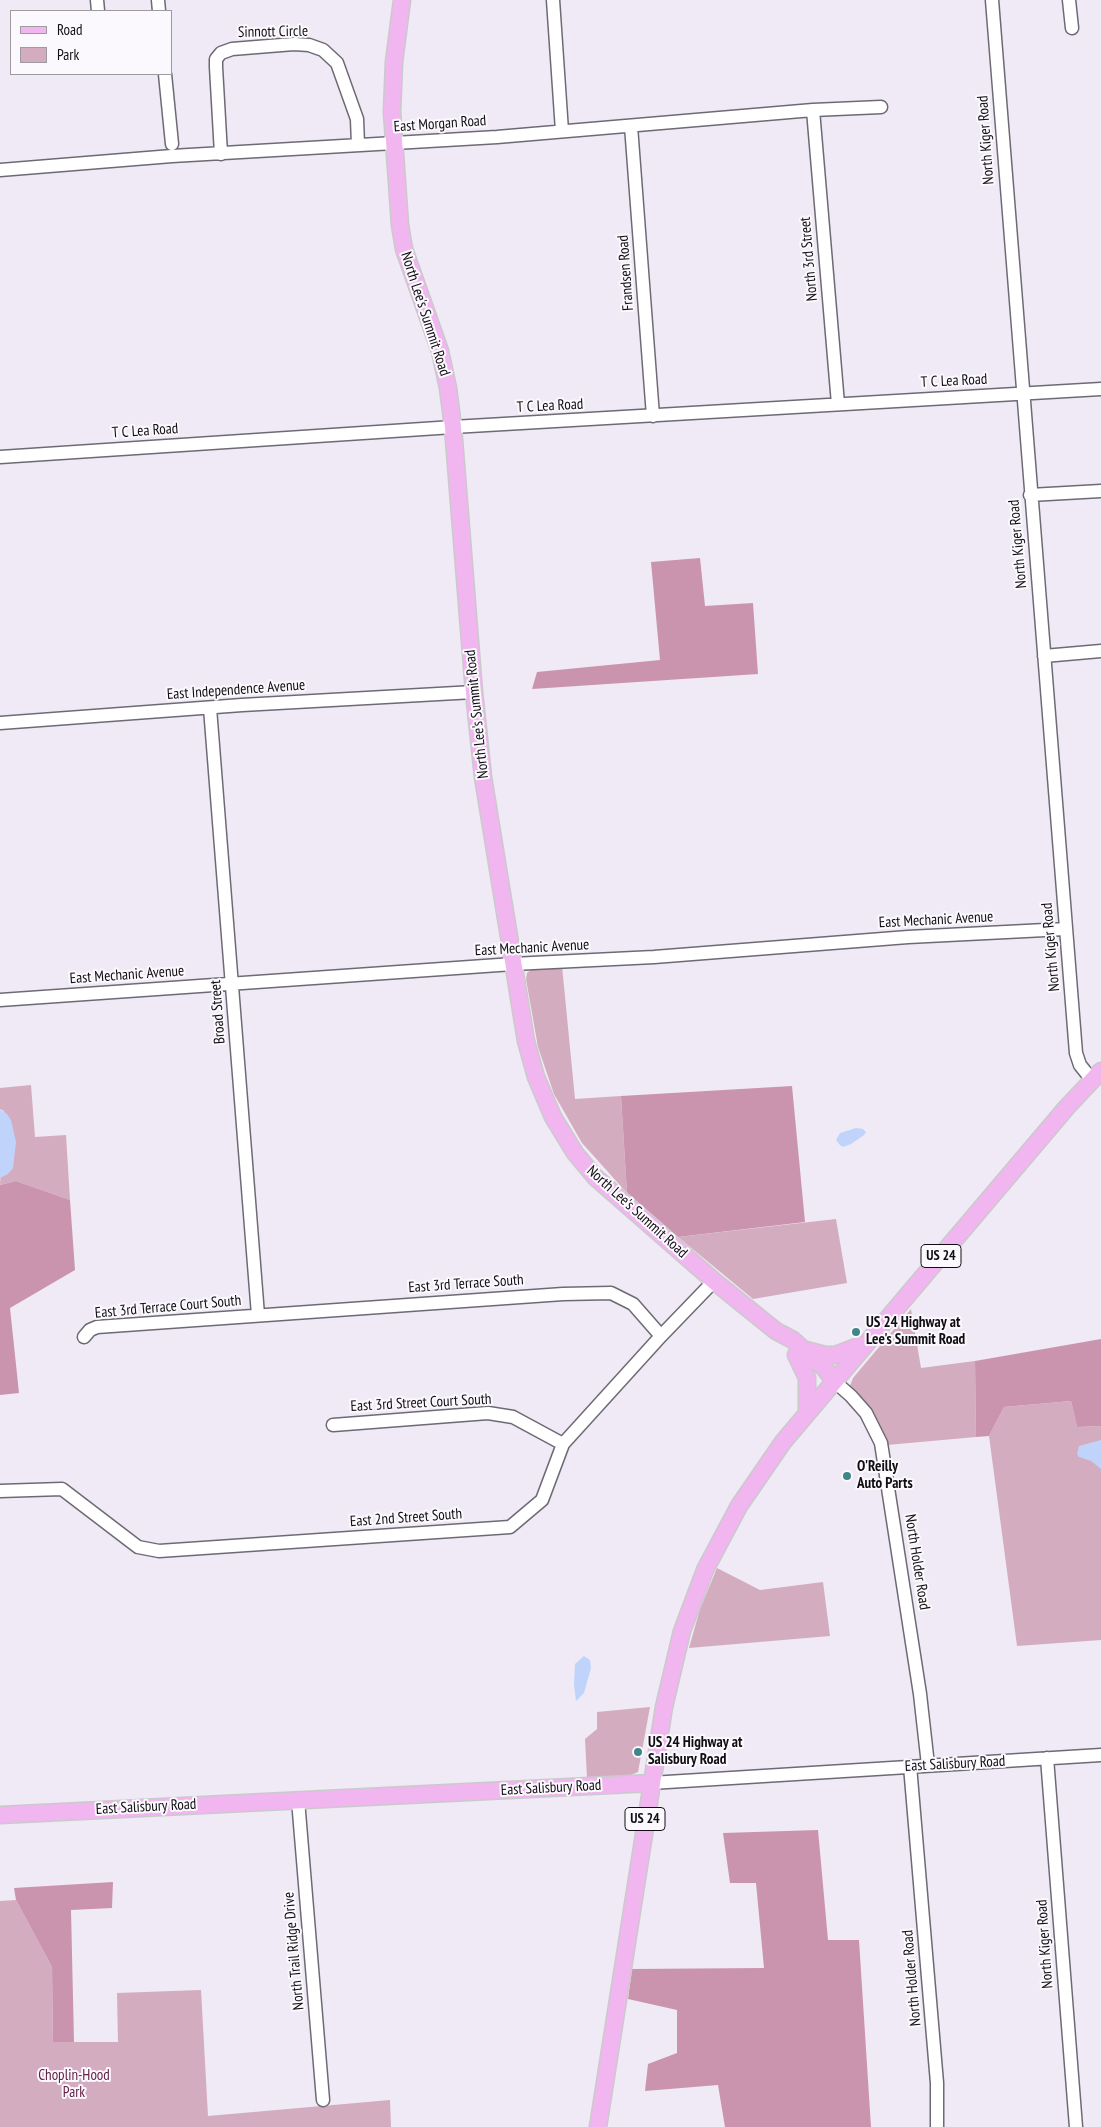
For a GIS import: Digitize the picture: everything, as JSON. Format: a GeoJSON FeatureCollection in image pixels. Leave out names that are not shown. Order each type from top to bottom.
{"type":"FeatureCollection","features":[{"type":"Feature","properties":{"kind":"main road","name":"North Lee's Summit Road"},"geometry":{"type":"LineString","coordinates":[[402,0],[394,62],[392,112],[400,225],[404,248],[440,351],[448,388],[483,777],[526,1041],[536,1077],[553,1117],[571,1146],[595,1177],[714,1281],[776,1332],[786,1347],[799,1352],[820,1375],[834,1380]]}},
{"type":"Feature","properties":{"kind":"main road","name":"US 24"},"geometry":{"type":"LineString","coordinates":[[598,2127],[650,1783],[673,1666],[682,1631],[699,1585],[726,1531],[754,1482],[782,1442],[1096,1076]]}},
{"type":"Feature","properties":{"kind":"main road"},"geometry":{"type":"LineString","coordinates":[[807,1413],[807,1378],[799,1352],[835,1355],[865,1343]]}},
{"type":"Feature","properties":{"kind":"main road","name":"East Salisbury Road"},"geometry":{"type":"LineString","coordinates":[[0,1815],[650,1783]]}},
{"type":"Feature","properties":{"kind":"street"},"geometry":{"type":"LineString","coordinates":[[553,0],[562,131]]}},
{"type":"Feature","properties":{"kind":"street","name":"North Kiger Road"},"geometry":{"type":"LineString","coordinates":[[992,0],[1030,495],[1076,1052],[1080,1065],[1096,1076]]}},
{"type":"Feature","properties":{"kind":"street"},"geometry":{"type":"LineString","coordinates":[[1069,0],[1072,28]]}},
{"type":"Feature","properties":{"kind":"street","name":"Sinnott Circle"},"geometry":{"type":"LineString","coordinates":[[220,154],[216,59],[221,53],[232,49],[294,44],[309,44],[323,50],[337,63],[357,119],[358,146]]}},
{"type":"Feature","properties":{"kind":"street"},"geometry":{"type":"LineString","coordinates":[[165,75],[172,144]]}},
{"type":"Feature","properties":{"kind":"street","name":"East Morgan Road"},"geometry":{"type":"LineString","coordinates":[[0,170],[631,126],[812,110],[881,107]]}},
{"type":"Feature","properties":{"kind":"street","name":"North 3rd Street"},"geometry":{"type":"LineString","coordinates":[[812,110],[838,404]]}},
{"type":"Feature","properties":{"kind":"street","name":"Frandsen Road"},"geometry":{"type":"LineString","coordinates":[[631,126],[653,416]]}},
{"type":"Feature","properties":{"kind":"street","name":"T C Lea Road"},"geometry":{"type":"LineString","coordinates":[[0,457],[453,427],[1101,389]]}},
{"type":"Feature","properties":{"kind":"street"},"geometry":{"type":"LineString","coordinates":[[1030,495],[1101,491]]}},
{"type":"Feature","properties":{"kind":"street"},"geometry":{"type":"LineString","coordinates":[[1044,656],[1101,651]]}},
{"type":"Feature","properties":{"kind":"street","name":"East Independence Avenue"},"geometry":{"type":"LineString","coordinates":[[0,723],[474,692]]}},
{"type":"Feature","properties":{"kind":"street","name":"Broad Street"},"geometry":{"type":"LineString","coordinates":[[210,708],[258,1315]]}},
{"type":"Feature","properties":{"kind":"street","name":"East Mechanic Avenue"},"geometry":{"type":"LineString","coordinates":[[0,1000],[513,964],[654,957],[908,937],[1065,929]]}},
{"type":"Feature","properties":{"kind":"street","name":"East 2nd Street South"},"geometry":{"type":"LineString","coordinates":[[0,1491],[62,1489],[138,1547],[159,1551],[510,1527],[542,1500],[563,1444],[661,1336],[714,1281]]}},
{"type":"Feature","properties":{"kind":"street","name":"East 3rd Terrace South"},"geometry":{"type":"LineString","coordinates":[[258,1315],[563,1294],[611,1293],[633,1304],[661,1336]]}},
{"type":"Feature","properties":{"kind":"street","name":"East 3rd Terrace Court South"},"geometry":{"type":"LineString","coordinates":[[84,1336],[90,1330],[97,1327],[258,1315]]}},
{"type":"Feature","properties":{"kind":"street","name":"North Holder Road"},"geometry":{"type":"LineString","coordinates":[[834,1380],[866,1413],[881,1443],[920,1694],[928,1765]]}},
{"type":"Feature","properties":{"kind":"street","name":"East 3rd Street Court South"},"geometry":{"type":"LineString","coordinates":[[333,1425],[488,1413],[513,1417],[563,1444]]}},
{"type":"Feature","properties":{"kind":"street","name":"East Salisbury Road"},"geometry":{"type":"LineString","coordinates":[[650,1783],[1101,1755]]}},
{"type":"Feature","properties":{"kind":"street","name":"North Kiger Road"},"geometry":{"type":"LineString","coordinates":[[1047,1758],[1076,2127]]}},
{"type":"Feature","properties":{"kind":"street","name":"North Holder Road"},"geometry":{"type":"LineString","coordinates":[[910,1766],[937,2083],[937,2127]]}},
{"type":"Feature","properties":{"kind":"street","name":"North Trail Ridge Drive"},"geometry":{"type":"LineString","coordinates":[[298,1800],[323,2100]]}},
{"type":"Feature","properties":{"kind":"green space"},"geometry":{"type":"Polygon","coordinates":[[[562,966],[575,1099],[621,1096],[627,1193],[582,1143],[554,1094],[538,1047],[526,979],[527,973],[532,969],[562,966]]]}},
{"type":"Feature","properties":{"kind":"green space"},"geometry":{"type":"Polygon","coordinates":[[[31,1085],[35,1137],[66,1135],[70,1200],[16,1181],[0,1185],[4,1111],[0,1109],[0,1088],[31,1085]]]}},
{"type":"Feature","properties":{"kind":"green space"},"geometry":{"type":"Polygon","coordinates":[[[836,1219],[847,1283],[753,1299],[678,1237],[836,1219]]]}},
{"type":"Feature","properties":{"kind":"green space"},"geometry":{"type":"Polygon","coordinates":[[[911,1309],[921,1368],[975,1361],[976,1437],[887,1445],[876,1418],[850,1386],[853,1378],[911,1309]]]}},
{"type":"Feature","properties":{"kind":"green space"},"geometry":{"type":"Polygon","coordinates":[[[1071,1401],[1077,1427],[1101,1426],[1101,1640],[1017,1646],[989,1436],[1004,1407],[1071,1401]]]}},
{"type":"Feature","properties":{"kind":"green space"},"geometry":{"type":"Polygon","coordinates":[[[717,1568],[760,1590],[823,1582],[830,1636],[689,1648],[700,1609],[717,1568]]]}},
{"type":"Feature","properties":{"kind":"green space"},"geometry":{"type":"Polygon","coordinates":[[[650,1707],[638,1772],[631,1775],[587,1778],[585,1739],[597,1729],[597,1712],[650,1707]]]}},
{"type":"Feature","properties":{"kind":"green space","name":"Choplin-Hood Park"},"geometry":{"type":"Polygon","coordinates":[[[16,1900],[52,1967],[53,2042],[118,2042],[117,1993],[201,1990],[208,2116],[390,2100],[391,2127],[0,2127],[0,1901],[16,1900]]]}},
{"type":"Feature","properties":{"kind":"shaded area"},"geometry":{"type":"Polygon","coordinates":[[[700,558],[705,606],[753,603],[758,674],[532,689],[537,672],[660,660],[651,562],[700,558]]]}},
{"type":"Feature","properties":{"kind":"shaded area"},"geometry":{"type":"Polygon","coordinates":[[[792,1086],[805,1222],[678,1237],[627,1193],[621,1096],[792,1086]]]}},
{"type":"Feature","properties":{"kind":"shaded area"},"geometry":{"type":"Polygon","coordinates":[[[16,1181],[70,1200],[75,1270],[10,1308],[19,1393],[0,1395],[0,1185],[16,1181]]]}},
{"type":"Feature","properties":{"kind":"shaded area"},"geometry":{"type":"Polygon","coordinates":[[[1101,1339],[1101,1426],[1077,1427],[1071,1401],[1004,1407],[989,1436],[976,1437],[975,1361],[1101,1339]]]}},
{"type":"Feature","properties":{"kind":"shaded area"},"geometry":{"type":"Polygon","coordinates":[[[818,1830],[828,1940],[859,1940],[871,2127],[725,2127],[718,2085],[645,2091],[648,2064],[677,2053],[677,2010],[628,1999],[632,1969],[764,1968],[756,1883],[730,1883],[723,1833],[818,1830]]]}},
{"type":"Feature","properties":{"kind":"shaded area"},"geometry":{"type":"Polygon","coordinates":[[[113,1882],[112,1908],[71,1910],[74,2042],[53,2042],[52,1967],[16,1900],[14,1888],[113,1882]]]}},
{"type":"Feature","properties":{"kind":"water"},"geometry":{"type":"Polygon","coordinates":[[[0,1109],[11,1120],[16,1142],[13,1168],[8,1174],[0,1178],[0,1109]]]}},
{"type":"Feature","properties":{"kind":"water"},"geometry":{"type":"Polygon","coordinates":[[[856,1128],[863,1129],[866,1132],[851,1144],[843,1147],[840,1145],[836,1140],[840,1133],[856,1128]]]}},
{"type":"Feature","properties":{"kind":"water"},"geometry":{"type":"Polygon","coordinates":[[[1101,1440],[1101,1469],[1077,1454],[1079,1446],[1101,1440]]]}},
{"type":"Feature","properties":{"kind":"water"},"geometry":{"type":"Polygon","coordinates":[[[584,1656],[590,1660],[591,1668],[584,1693],[576,1701],[574,1685],[575,1664],[584,1656]]]}},
{"type":"Feature","properties":{"kind":"place","name":"US 24 Highway at Lee's Summit Road"},"geometry":{"type":"Point","coordinates":[856,1332]}},
{"type":"Feature","properties":{"kind":"place","name":"O'Reilly Auto Parts"},"geometry":{"type":"Point","coordinates":[847,1476]}},
{"type":"Feature","properties":{"kind":"place","name":"US 24 Highway at Salisbury Road"},"geometry":{"type":"Point","coordinates":[638,1752]}}]}
